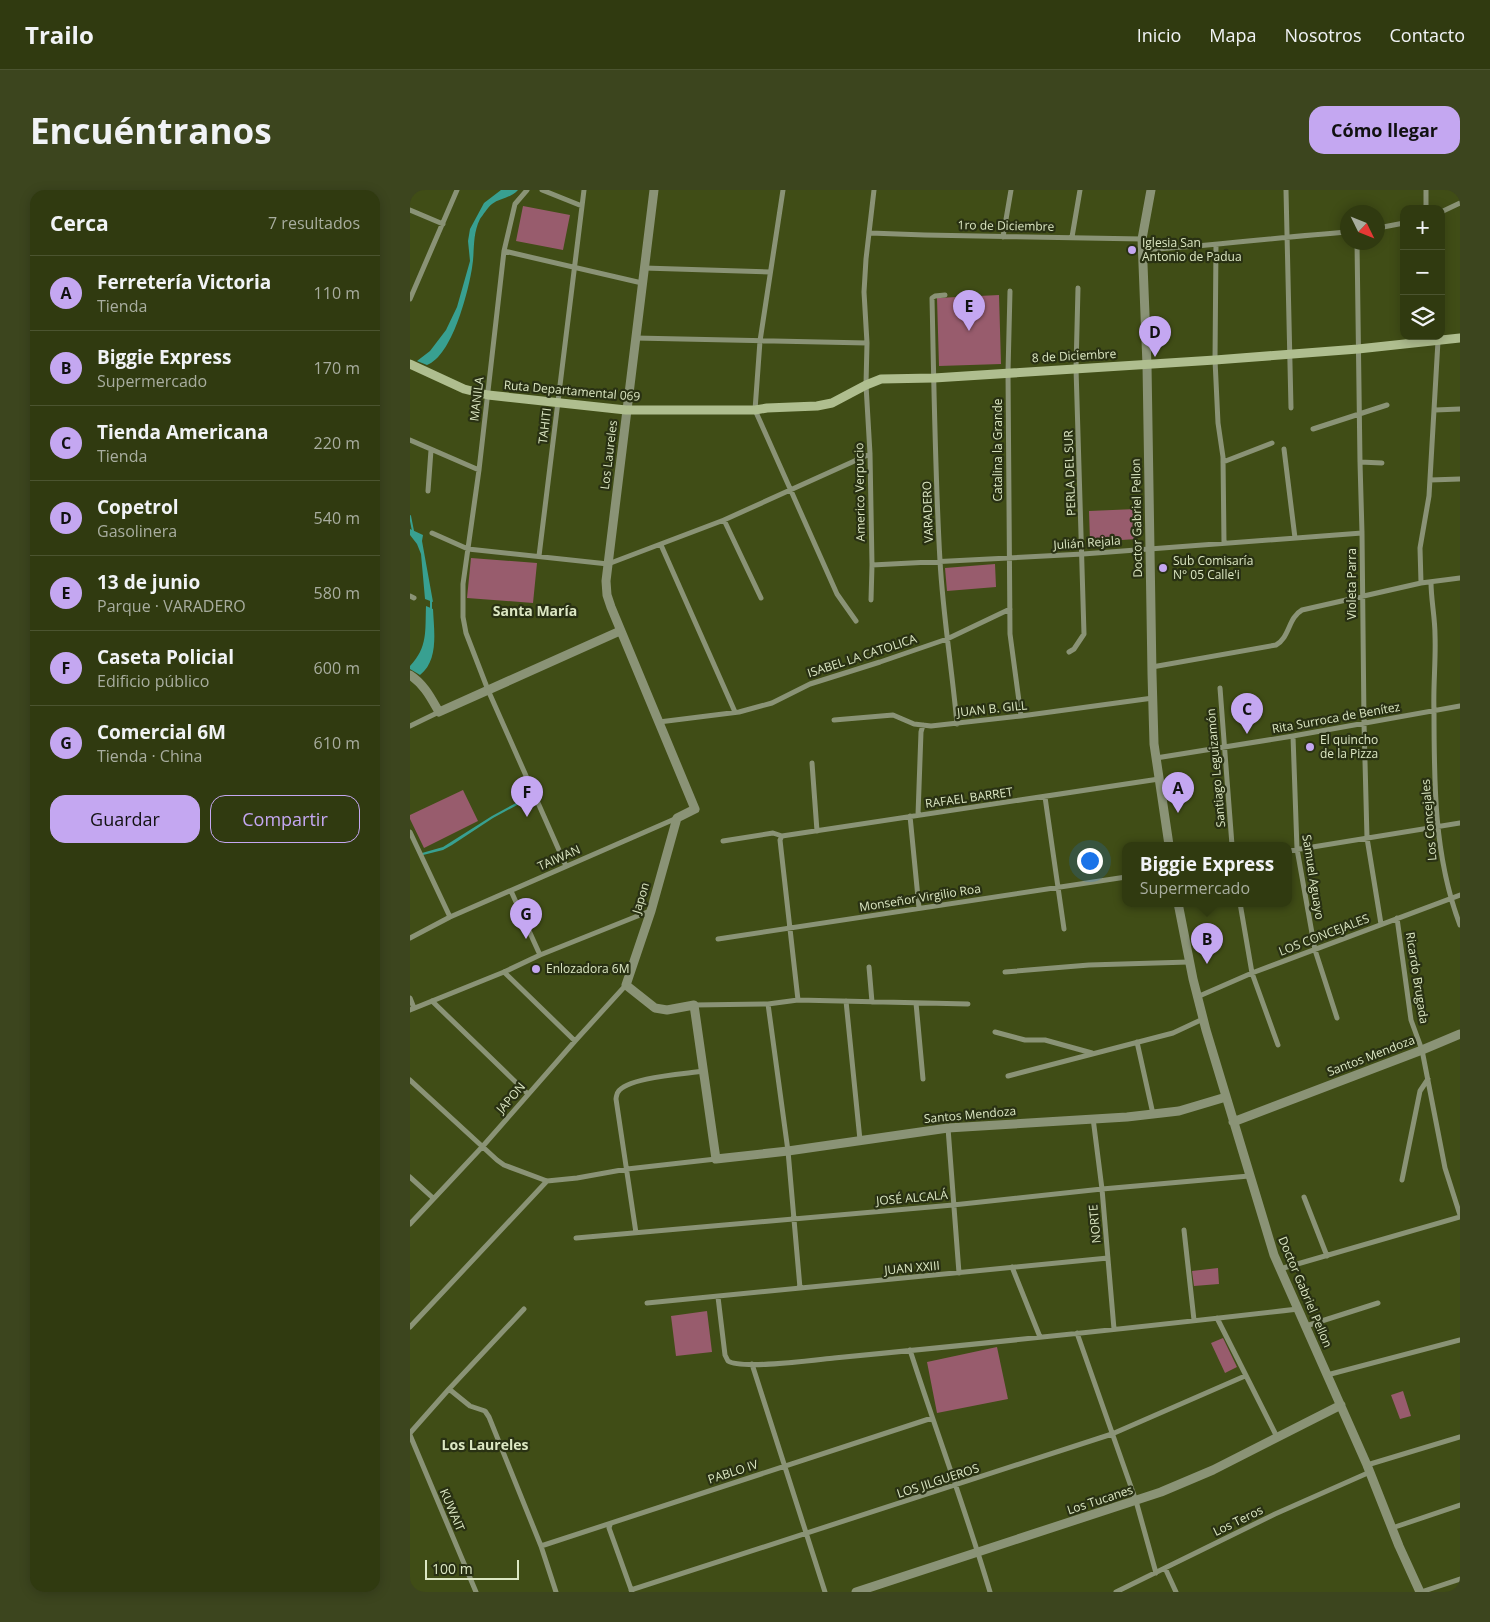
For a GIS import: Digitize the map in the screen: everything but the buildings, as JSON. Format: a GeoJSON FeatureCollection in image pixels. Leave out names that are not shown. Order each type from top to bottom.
{"type":"FeatureCollection","features":[{"type":"Feature","properties":{"kind":"main road","name":"8 de Diciembre"},"geometry":{"type":"LineString","coordinates":[[1445,339],[1460,338]]}},
{"type":"Feature","properties":{"kind":"main road","name":"8 de Diciembre"},"geometry":{"type":"LineString","coordinates":[[755,410],[817,406],[832,403],[866,384],[881,379],[934,378],[1008,372],[1148,365],[1358,350],[1427,340]]}},
{"type":"Feature","properties":{"kind":"main road","name":"Ruta Departamental 069"},"geometry":{"type":"LineString","coordinates":[[410,364],[464,389],[488,395],[626,410],[755,410]]}},
{"type":"Feature","properties":{"kind":"street"},"geometry":{"type":"LineString","coordinates":[[410,299],[412,287],[458,190]]}},
{"type":"Feature","properties":{"kind":"street","name":"MANILA"},"geometry":{"type":"LineString","coordinates":[[527,190],[515,204],[504,251],[479,470],[463,584],[463,617],[466,633],[488,690],[566,866]]}},
{"type":"Feature","properties":{"kind":"street"},"geometry":{"type":"LineString","coordinates":[[542,190],[582,206]]}},
{"type":"Feature","properties":{"kind":"street","name":"TAHITI"},"geometry":{"type":"LineString","coordinates":[[539,556],[584,190]]}},
{"type":"Feature","properties":{"kind":"street","name":"Los Laureles"},"geometry":{"type":"LineString","coordinates":[[654,190],[606,581],[607,595],[620,631],[695,808],[695,810],[677,818]]}},
{"type":"Feature","properties":{"kind":"street"},"geometry":{"type":"LineString","coordinates":[[783,190],[760,341],[755,410],[837,594],[856,621]]}},
{"type":"Feature","properties":{"kind":"street","name":"Americo Verpucio"},"geometry":{"type":"LineString","coordinates":[[870,600],[872,565],[870,454],[864,292],[874,190]]}},
{"type":"Feature","properties":{"kind":"street"},"geometry":{"type":"LineString","coordinates":[[1003,237],[1011,190]]}},
{"type":"Feature","properties":{"kind":"street"},"geometry":{"type":"LineString","coordinates":[[1072,237],[1080,190]]}},
{"type":"Feature","properties":{"kind":"street","name":"Doctor Gabriel Pellon"},"geometry":{"type":"LineString","coordinates":[[1151,190],[1142,239],[1142,250],[1148,365],[1152,667],[1156,758],[1169,842]]}},
{"type":"Feature","properties":{"kind":"street"},"geometry":{"type":"LineString","coordinates":[[1286,190],[1288,355],[1291,408]]}},
{"type":"Feature","properties":{"kind":"street"},"geometry":{"type":"LineString","coordinates":[[1426,190],[1426,205]]}},
{"type":"Feature","properties":{"kind":"street"},"geometry":{"type":"LineString","coordinates":[[1445,210],[1460,204]]}},
{"type":"Feature","properties":{"kind":"street"},"geometry":{"type":"LineString","coordinates":[[410,210],[443,224]]}},
{"type":"Feature","properties":{"kind":"street"},"geometry":{"type":"LineString","coordinates":[[1385,227],[1400,224]]}},
{"type":"Feature","properties":{"kind":"street","name":"1ro de Diciembre"},"geometry":{"type":"LineString","coordinates":[[870,232],[1003,237],[1142,239]]}},
{"type":"Feature","properties":{"kind":"street"},"geometry":{"type":"LineString","coordinates":[[1142,250],[1340,233]]}},
{"type":"Feature","properties":{"kind":"street"},"geometry":{"type":"LineString","coordinates":[[1216,245],[1215,360],[1218,424],[1223,462],[1224,543]]}},
{"type":"Feature","properties":{"kind":"street","name":"Violeta Parra"},"geometry":{"type":"LineString","coordinates":[[1357,250],[1367,838],[1381,924]]}},
{"type":"Feature","properties":{"kind":"street"},"geometry":{"type":"LineString","coordinates":[[504,251],[574,269],[642,283]]}},
{"type":"Feature","properties":{"kind":"street"},"geometry":{"type":"LineString","coordinates":[[643,268],[770,272]]}},
{"type":"Feature","properties":{"kind":"street","name":"PERLA DEL SUR"},"geometry":{"type":"LineString","coordinates":[[1069,652],[1074,649],[1084,634],[1076,368],[1078,288]]}},
{"type":"Feature","properties":{"kind":"street","name":"Catalina la Grande"},"geometry":{"type":"LineString","coordinates":[[1010,291],[1008,372],[1010,609],[1011,646],[1021,716]]}},
{"type":"Feature","properties":{"kind":"street","name":"VARADERO"},"geometry":{"type":"LineString","coordinates":[[945,295],[932,298],[934,378],[940,561],[957,724]]}},
{"type":"Feature","properties":{"kind":"street"},"geometry":{"type":"LineString","coordinates":[[636,338],[867,343]]}},
{"type":"Feature","properties":{"kind":"street"},"geometry":{"type":"LineString","coordinates":[[1421,583],[1420,548],[1430,480],[1435,410],[1434,340]]}},
{"type":"Feature","properties":{"kind":"street"},"geometry":{"type":"LineString","coordinates":[[1313,429],[1387,405]]}},
{"type":"Feature","properties":{"kind":"street"},"geometry":{"type":"LineString","coordinates":[[1435,410],[1460,409]]}},
{"type":"Feature","properties":{"kind":"street"},"geometry":{"type":"LineString","coordinates":[[410,440],[479,470]]}},
{"type":"Feature","properties":{"kind":"street"},"geometry":{"type":"LineString","coordinates":[[1223,462],[1272,444]]}},
{"type":"Feature","properties":{"kind":"street"},"geometry":{"type":"LineString","coordinates":[[1284,449],[1295,538]]}},
{"type":"Feature","properties":{"kind":"street"},"geometry":{"type":"LineString","coordinates":[[428,491],[431,450]]}},
{"type":"Feature","properties":{"kind":"street"},"geometry":{"type":"LineString","coordinates":[[432,534],[468,549],[608,564],[661,546],[724,520],[870,454]]}},
{"type":"Feature","properties":{"kind":"street"},"geometry":{"type":"LineString","coordinates":[[1360,462],[1382,463]]}},
{"type":"Feature","properties":{"kind":"street"},"geometry":{"type":"LineString","coordinates":[[1430,480],[1460,480]]}},
{"type":"Feature","properties":{"kind":"street"},"geometry":{"type":"LineString","coordinates":[[724,520],[761,598]]}},
{"type":"Feature","properties":{"kind":"street","name":"Julián Rejala"},"geometry":{"type":"LineString","coordinates":[[872,565],[1083,554],[1362,533]]}},
{"type":"Feature","properties":{"kind":"street"},"geometry":{"type":"LineString","coordinates":[[661,546],[735,712]]}},
{"type":"Feature","properties":{"kind":"street"},"geometry":{"type":"LineString","coordinates":[[1152,667],[1276,644],[1283,641],[1292,620],[1302,610],[1421,583],[1460,578]]}},
{"type":"Feature","properties":{"kind":"street","name":"Los Concejales"},"geometry":{"type":"LineString","coordinates":[[1431,582],[1435,634],[1434,711],[1438,826],[1450,898],[1460,925]]}},
{"type":"Feature","properties":{"kind":"street","name":"ISABEL LA CATOLICA"},"geometry":{"type":"LineString","coordinates":[[659,722],[735,712],[772,704],[810,684],[947,638],[1010,609]]}},
{"type":"Feature","properties":{"kind":"street"},"geometry":{"type":"LineString","coordinates":[[410,726],[620,631]]}},
{"type":"Feature","properties":{"kind":"street"},"geometry":{"type":"LineString","coordinates":[[414,678],[430,697],[438,712]]}},
{"type":"Feature","properties":{"kind":"street","name":"Santiago Leguizamón"},"geometry":{"type":"LineString","coordinates":[[1220,688],[1232,842]]}},
{"type":"Feature","properties":{"kind":"street","name":"JUAN B. GILL"},"geometry":{"type":"LineString","coordinates":[[834,720],[893,715],[914,724],[957,724],[1153,698]]}},
{"type":"Feature","properties":{"kind":"street","name":"Rita Surroca de Benítez"},"geometry":{"type":"LineString","coordinates":[[1156,758],[1460,706]]}},
{"type":"Feature","properties":{"kind":"street"},"geometry":{"type":"LineString","coordinates":[[918,815],[921,732],[923,725]]}},
{"type":"Feature","properties":{"kind":"street","name":"Samuel Aguayo"},"geometry":{"type":"LineString","coordinates":[[1293,736],[1297,850],[1315,950],[1337,1018]]}},
{"type":"Feature","properties":{"kind":"street"},"geometry":{"type":"LineString","coordinates":[[812,763],[817,830]]}},
{"type":"Feature","properties":{"kind":"street","name":"RAFAEL BARRET"},"geometry":{"type":"LineString","coordinates":[[723,841],[773,834],[782,836],[1159,779]]}},
{"type":"Feature","properties":{"kind":"street"},"geometry":{"type":"LineString","coordinates":[[1045,797],[1064,929]]}},
{"type":"Feature","properties":{"kind":"street"},"geometry":{"type":"LineString","coordinates":[[910,816],[920,908]]}},
{"type":"Feature","properties":{"kind":"street","name":"TAIWAN"},"geometry":{"type":"LineString","coordinates":[[410,938],[450,917],[677,818]]}},
{"type":"Feature","properties":{"kind":"street","name":"Japon"},"geometry":{"type":"LineString","coordinates":[[626,985],[651,911],[677,818]]}},
{"type":"Feature","properties":{"kind":"street"},"geometry":{"type":"LineString","coordinates":[[1292,851],[1460,822]]}},
{"type":"Feature","properties":{"kind":"street"},"geometry":{"type":"LineString","coordinates":[[410,832],[450,917]]}},
{"type":"Feature","properties":{"kind":"street"},"geometry":{"type":"LineString","coordinates":[[782,836],[780,840],[798,1000]]}},
{"type":"Feature","properties":{"kind":"street","name":"Monseñor Virgilio Roa"},"geometry":{"type":"LineString","coordinates":[[718,939],[1122,878]]}},
{"type":"Feature","properties":{"kind":"street"},"geometry":{"type":"LineString","coordinates":[[511,891],[540,955]]}},
{"type":"Feature","properties":{"kind":"street","name":"LOS CONCEJALES"},"geometry":{"type":"LineString","coordinates":[[1197,997],[1252,973],[1460,895]]}},
{"type":"Feature","properties":{"kind":"street","name":"Doctor Gabriel Pellon"},"geometry":{"type":"LineString","coordinates":[[1179,907],[1203,1020],[1274,1255],[1421,1592]]}},
{"type":"Feature","properties":{"kind":"street"},"geometry":{"type":"LineString","coordinates":[[1241,907],[1252,973],[1278,1045]]}},
{"type":"Feature","properties":{"kind":"street"},"geometry":{"type":"LineString","coordinates":[[410,998],[412,1009],[651,911]]}},
{"type":"Feature","properties":{"kind":"street","name":"Ricardo Brugada"},"geometry":{"type":"LineString","coordinates":[[1397,918],[1412,1020],[1422,1050],[1445,1168],[1460,1216]]}},
{"type":"Feature","properties":{"kind":"street"},"geometry":{"type":"LineString","coordinates":[[1005,972],[1089,965],[1190,962]]}},
{"type":"Feature","properties":{"kind":"street"},"geometry":{"type":"LineString","coordinates":[[869,967],[872,1002]]}},
{"type":"Feature","properties":{"kind":"street"},"geometry":{"type":"LineString","coordinates":[[504,972],[574,1041]]}},
{"type":"Feature","properties":{"kind":"street"},"geometry":{"type":"LineString","coordinates":[[626,985],[655,1008],[667,1010],[694,1005],[768,1004],[798,1000],[968,1004]]}},
{"type":"Feature","properties":{"kind":"street","name":"JAPON"},"geometry":{"type":"LineString","coordinates":[[410,1224],[483,1146],[574,1041],[626,985]]}},
{"type":"Feature","properties":{"kind":"street"},"geometry":{"type":"LineString","coordinates":[[432,1001],[528,1094]]}},
{"type":"Feature","properties":{"kind":"street"},"geometry":{"type":"LineString","coordinates":[[846,1002],[860,1140]]}},
{"type":"Feature","properties":{"kind":"street"},"geometry":{"type":"LineString","coordinates":[[916,1003],[923,1079]]}},
{"type":"Feature","properties":{"kind":"street"},"geometry":{"type":"LineString","coordinates":[[768,1004],[788,1151],[800,1288]]}},
{"type":"Feature","properties":{"kind":"street"},"geometry":{"type":"LineString","coordinates":[[410,1080],[504,1165],[546,1181],[577,1178],[627,1169],[716,1159],[694,1005]]}},
{"type":"Feature","properties":{"kind":"street"},"geometry":{"type":"LineString","coordinates":[[1008,1076],[1174,1033],[1203,1020]]}},
{"type":"Feature","properties":{"kind":"street"},"geometry":{"type":"LineString","coordinates":[[995,1032],[1025,1040],[1045,1040],[1080,1051],[1095,1053]]}},
{"type":"Feature","properties":{"kind":"street","name":"Santos Mendoza"},"geometry":{"type":"LineString","coordinates":[[1233,1122],[1460,1034]]}},
{"type":"Feature","properties":{"kind":"street"},"geometry":{"type":"LineString","coordinates":[[1137,1042],[1153,1114]]}},
{"type":"Feature","properties":{"kind":"street"},"geometry":{"type":"LineString","coordinates":[[636,1233],[616,1099],[617,1092],[624,1085],[637,1080],[704,1071]]}},
{"type":"Feature","properties":{"kind":"street"},"geometry":{"type":"LineString","coordinates":[[1402,1180],[1420,1091],[1428,1079]]}},
{"type":"Feature","properties":{"kind":"street","name":"Santos Mendoza"},"geometry":{"type":"LineString","coordinates":[[716,1159],[788,1151],[948,1128],[1179,1111],[1226,1097]]}},
{"type":"Feature","properties":{"kind":"street","name":"NORTE"},"geometry":{"type":"LineString","coordinates":[[1093,1118],[1102,1189],[1114,1329]]}},
{"type":"Feature","properties":{"kind":"street"},"geometry":{"type":"LineString","coordinates":[[948,1128],[959,1274]]}},
{"type":"Feature","properties":{"kind":"street","name":"JOSÉ ALCALÁ"},"geometry":{"type":"LineString","coordinates":[[576,1238],[953,1205],[1250,1176]]}},
{"type":"Feature","properties":{"kind":"street"},"geometry":{"type":"LineString","coordinates":[[410,1177],[433,1198]]}},
{"type":"Feature","properties":{"kind":"street"},"geometry":{"type":"LineString","coordinates":[[410,1327],[546,1181]]}},
{"type":"Feature","properties":{"kind":"street"},"geometry":{"type":"LineString","coordinates":[[1304,1197],[1327,1256]]}},
{"type":"Feature","properties":{"kind":"street"},"geometry":{"type":"LineString","coordinates":[[1280,1269],[1460,1216]]}},
{"type":"Feature","properties":{"kind":"street"},"geometry":{"type":"LineString","coordinates":[[1184,1230],[1194,1320]]}},
{"type":"Feature","properties":{"kind":"street","name":"JUAN XXIII"},"geometry":{"type":"LineString","coordinates":[[647,1303],[1108,1258]]}},
{"type":"Feature","properties":{"kind":"street"},"geometry":{"type":"LineString","coordinates":[[1012,1267],[1040,1337]]}},
{"type":"Feature","properties":{"kind":"street"},"geometry":{"type":"LineString","coordinates":[[718,1297],[726,1358],[732,1364],[752,1364],[910,1350],[1298,1309]]}},
{"type":"Feature","properties":{"kind":"street"},"geometry":{"type":"LineString","coordinates":[[1306,1326],[1378,1303]]}},
{"type":"Feature","properties":{"kind":"street"},"geometry":{"type":"LineString","coordinates":[[410,1434],[449,1389],[524,1309]]}},
{"type":"Feature","properties":{"kind":"street"},"geometry":{"type":"LineString","coordinates":[[1217,1318],[1277,1437]]}},
{"type":"Feature","properties":{"kind":"street"},"geometry":{"type":"LineString","coordinates":[[1077,1333],[1136,1501],[1156,1573]]}},
{"type":"Feature","properties":{"kind":"street"},"geometry":{"type":"LineString","coordinates":[[1327,1375],[1460,1340]]}},
{"type":"Feature","properties":{"kind":"street"},"geometry":{"type":"LineString","coordinates":[[910,1350],[990,1592]]}},
{"type":"Feature","properties":{"kind":"street"},"geometry":{"type":"LineString","coordinates":[[752,1364],[805,1535],[825,1592]]}},
{"type":"Feature","properties":{"kind":"street","name":"LOS JILGUEROS"},"geometry":{"type":"LineString","coordinates":[[631,1591],[1112,1434],[1245,1376]]}},
{"type":"Feature","properties":{"kind":"street"},"geometry":{"type":"LineString","coordinates":[[449,1389],[470,1406],[485,1411],[489,1417],[541,1546],[556,1592]]}},
{"type":"Feature","properties":{"kind":"street","name":"Los Tucanes"},"geometry":{"type":"LineString","coordinates":[[856,1592],[1161,1492],[1213,1470],[1340,1405]]}},
{"type":"Feature","properties":{"kind":"street","name":"PABLO IV"},"geometry":{"type":"LineString","coordinates":[[541,1546],[610,1525],[932,1418]]}},
{"type":"Feature","properties":{"kind":"street","name":"KUWAIT"},"geometry":{"type":"LineString","coordinates":[[410,1434],[476,1592]]}},
{"type":"Feature","properties":{"kind":"street","name":"Los Teros"},"geometry":{"type":"LineString","coordinates":[[1116,1592],[1368,1469],[1460,1436]]}},
{"type":"Feature","properties":{"kind":"street"},"geometry":{"type":"LineString","coordinates":[[1392,1528],[1460,1505]]}},
{"type":"Feature","properties":{"kind":"street"},"geometry":{"type":"LineString","coordinates":[[610,1525],[609,1528],[631,1591]]}},
{"type":"Feature","properties":{"kind":"street"},"geometry":{"type":"LineString","coordinates":[[1164,1568],[1176,1592]]}},
{"type":"Feature","properties":{"kind":"street"},"geometry":{"type":"LineString","coordinates":[[1421,1592],[1460,1579]]}},
{"type":"Feature","properties":{"kind":"shaded area"},"geometry":{"type":"Polygon","coordinates":[[[523,206],[570,215],[563,250],[516,241],[523,206]]]}},
{"type":"Feature","properties":{"kind":"shaded area"},"geometry":{"type":"Polygon","coordinates":[[[999,295],[1001,364],[939,366],[937,298],[999,295]]]}},
{"type":"Feature","properties":{"kind":"shaded area"},"geometry":{"type":"Polygon","coordinates":[[[1136,509],[1137,539],[1090,542],[1089,511],[1136,509]]]}},
{"type":"Feature","properties":{"kind":"shaded area"},"geometry":{"type":"Polygon","coordinates":[[[471,558],[537,563],[533,603],[467,598],[471,558]]]}},
{"type":"Feature","properties":{"kind":"shaded area"},"geometry":{"type":"Polygon","coordinates":[[[995,564],[996,587],[947,591],[945,568],[995,564]]]}},
{"type":"Feature","properties":{"kind":"shaded area"},"geometry":{"type":"Polygon","coordinates":[[[463,790],[478,821],[424,848],[410,819],[410,815],[463,790]]]}},
{"type":"Feature","properties":{"kind":"shaded area"},"geometry":{"type":"Polygon","coordinates":[[[1218,1268],[1219,1284],[1194,1286],[1192,1271],[1218,1268]]]}},
{"type":"Feature","properties":{"kind":"shaded area"},"geometry":{"type":"Polygon","coordinates":[[[707,1311],[712,1352],[676,1356],[671,1316],[707,1311]]]}},
{"type":"Feature","properties":{"kind":"shaded area"},"geometry":{"type":"Polygon","coordinates":[[[1223,1338],[1237,1367],[1225,1373],[1211,1343],[1223,1338]]]}},
{"type":"Feature","properties":{"kind":"shaded area"},"geometry":{"type":"Polygon","coordinates":[[[997,1347],[1008,1399],[937,1413],[927,1362],[997,1347]]]}},
{"type":"Feature","properties":{"kind":"shaded area"},"geometry":{"type":"Polygon","coordinates":[[[1403,1391],[1411,1416],[1400,1419],[1391,1395],[1403,1391]]]}},
{"type":"Feature","properties":{"kind":"water"},"geometry":{"type":"Polygon","coordinates":[[[501,190],[518,190],[512,195],[492,204],[477,225],[467,292],[451,337],[444,350],[436,359],[427,365],[417,361],[430,351],[446,330],[457,307],[470,261],[468,241],[470,229],[484,203],[501,190]]]}},
{"type":"Feature","properties":{"kind":"water"},"geometry":{"type":"Polygon","coordinates":[[[410,529],[423,535],[422,541],[433,602],[425,599],[421,554],[417,544],[410,535],[410,529]]]}},
{"type":"Feature","properties":{"kind":"water"},"geometry":{"type":"Polygon","coordinates":[[[426,606],[433,609],[434,645],[430,661],[420,675],[410,669],[410,666],[423,645],[426,606]]]}},
{"type":"Feature","properties":{"kind":"water"},"geometry":{"type":"Polygon","coordinates":[[[529,796],[530,798],[493,818],[452,845],[443,850],[423,855],[422,853],[443,847],[492,816],[529,796]]]}},
{"type":"Feature","properties":{"kind":"waterway"},"geometry":{"type":"LineString","coordinates":[[410,516],[413,531]]}},
{"type":"Feature","properties":{"kind":"waterway"},"geometry":{"type":"LineString","coordinates":[[431,600],[431,611]]}},
{"type":"Feature","properties":{"kind":"place","name":"Iglesia San Antonio de Padua"},"geometry":{"type":"Point","coordinates":[1132,250]}},
{"type":"Feature","properties":{"kind":"place","name":"13 de junio"},"geometry":{"type":"Point","coordinates":[969,331]}},
{"type":"Feature","properties":{"kind":"place","name":"Copetrol"},"geometry":{"type":"Point","coordinates":[1155,357]}},
{"type":"Feature","properties":{"kind":"place","name":"Sub Comisaría N° 05 Calle'i"},"geometry":{"type":"Point","coordinates":[1163,568]}},
{"type":"Feature","properties":{"kind":"place","name":"Tienda Americana"},"geometry":{"type":"Point","coordinates":[1247,734]}},
{"type":"Feature","properties":{"kind":"place","name":"El quincho de la Pizza"},"geometry":{"type":"Point","coordinates":[1310,747]}},
{"type":"Feature","properties":{"kind":"place","name":"Ferretería Victoria"},"geometry":{"type":"Point","coordinates":[1178,813]}},
{"type":"Feature","properties":{"kind":"place","name":"Caseta Policial"},"geometry":{"type":"Point","coordinates":[527,817]}},
{"type":"Feature","properties":{"kind":"place","name":"Comercial 6M"},"geometry":{"type":"Point","coordinates":[526,939]}},
{"type":"Feature","properties":{"kind":"place","name":"Biggie Express"},"geometry":{"type":"Point","coordinates":[1207,964]}},
{"type":"Feature","properties":{"kind":"place","name":"Enlozadora 6M"},"geometry":{"type":"Point","coordinates":[536,969]}},
{"type":"Feature","properties":{"kind":"district","name":"Santa María"},"geometry":{"type":"Point","coordinates":[535,611]}},
{"type":"Feature","properties":{"kind":"district","name":"Los Laureles"},"geometry":{"type":"Point","coordinates":[485,1445]}}]}
